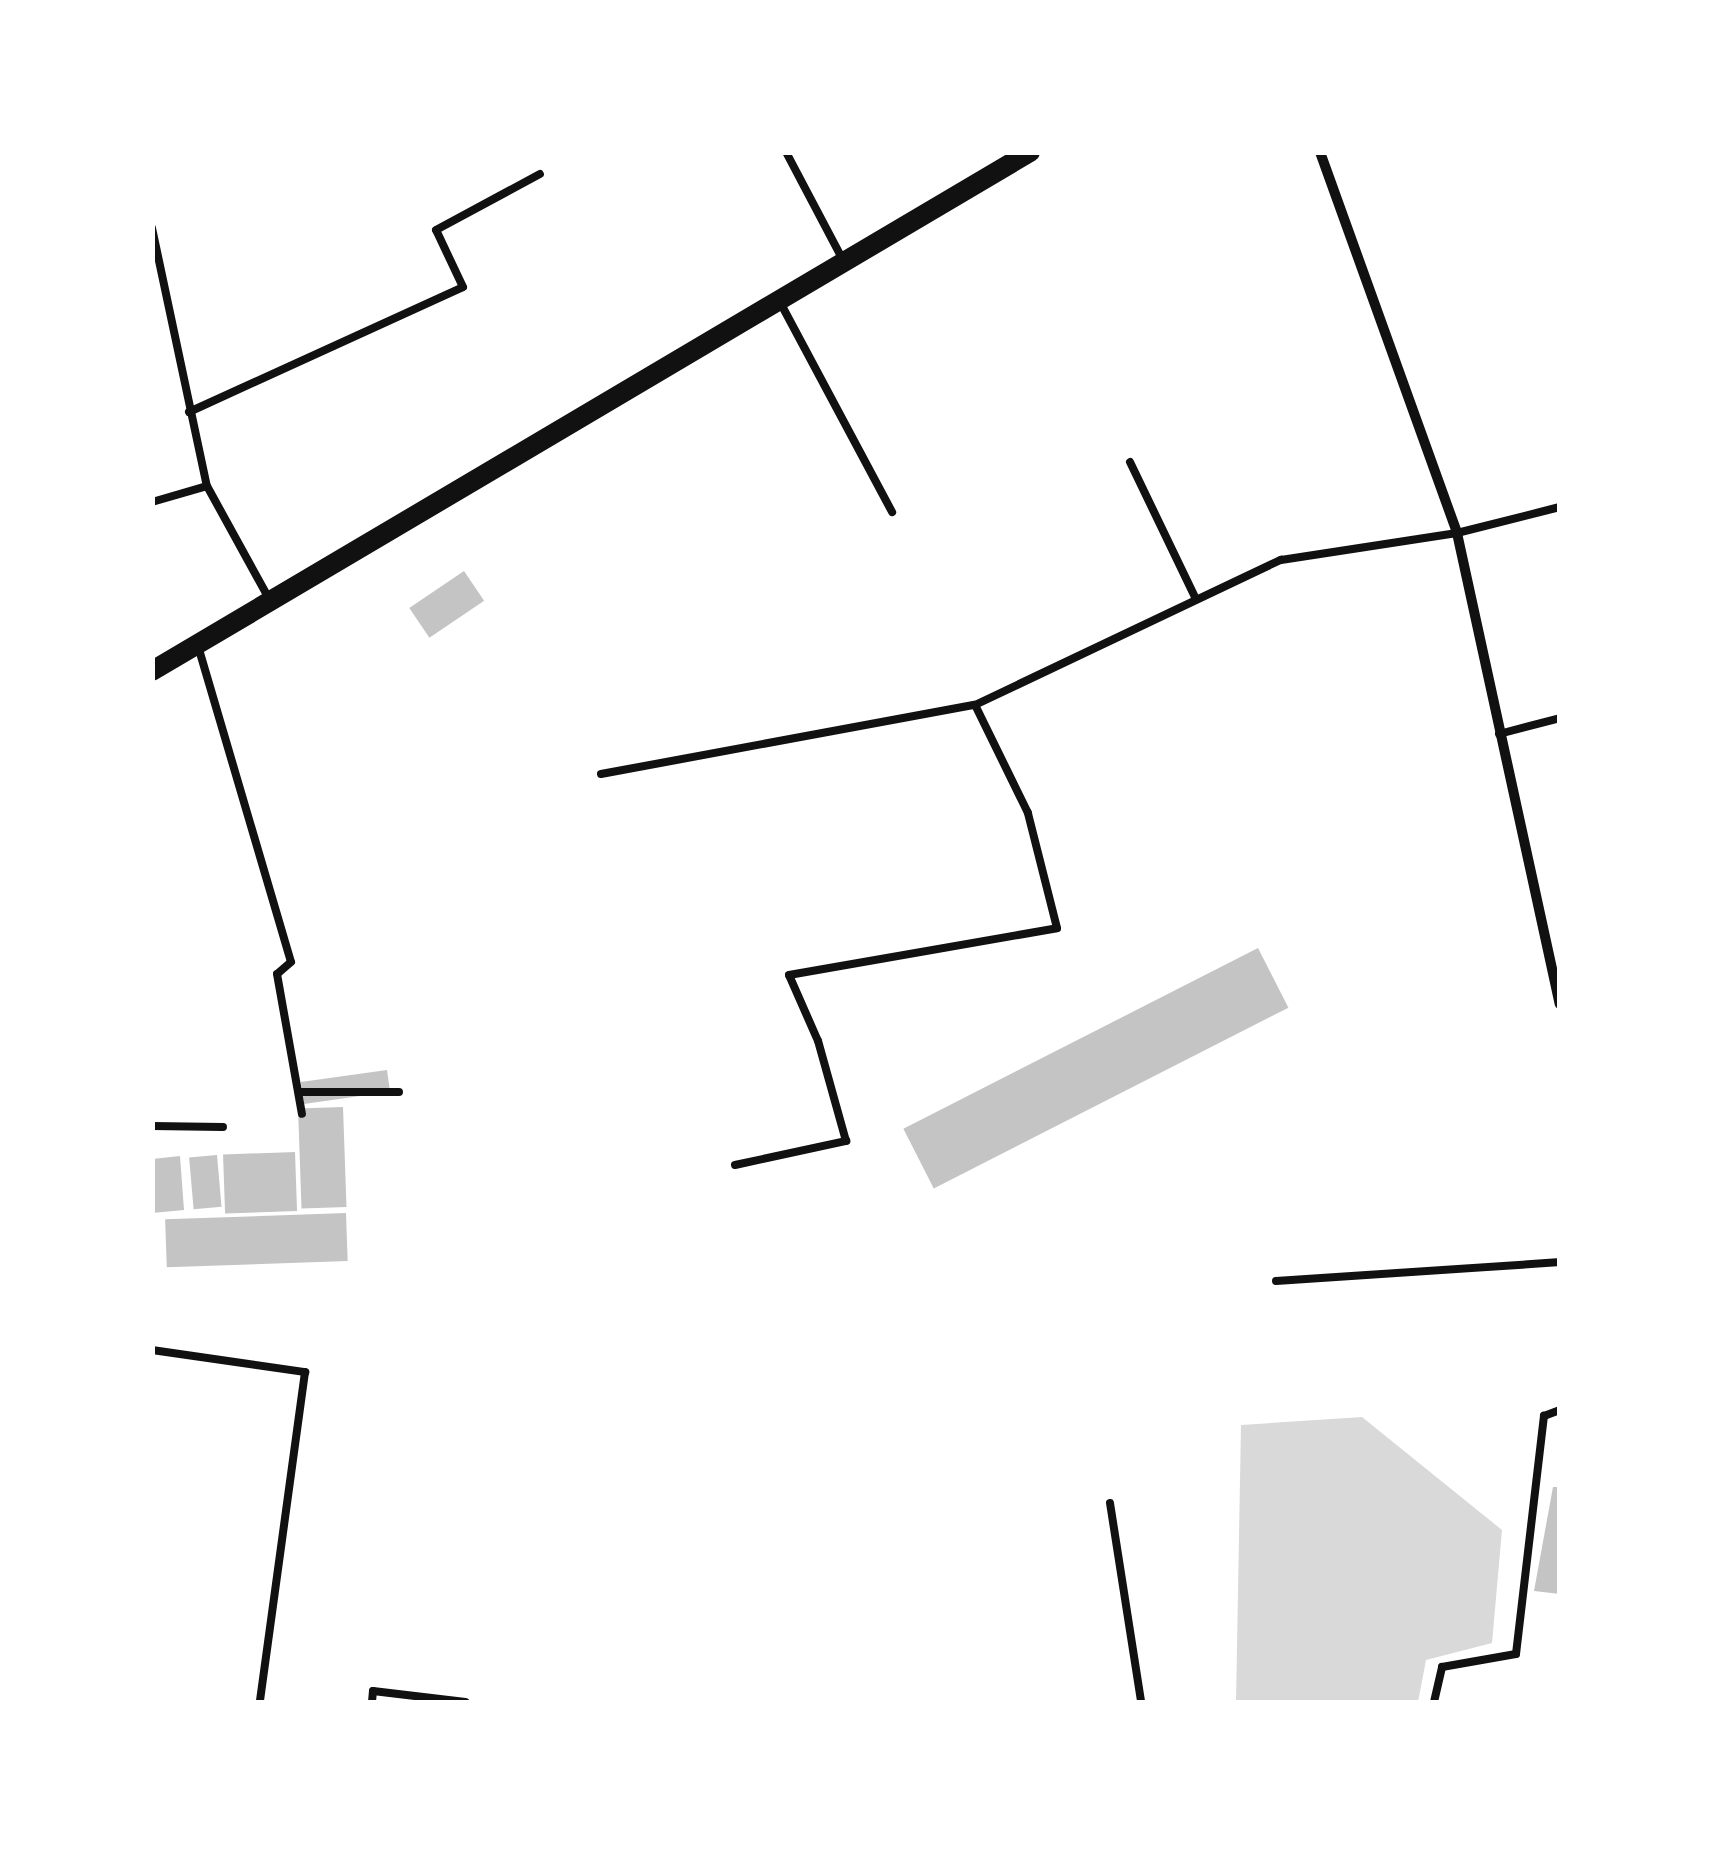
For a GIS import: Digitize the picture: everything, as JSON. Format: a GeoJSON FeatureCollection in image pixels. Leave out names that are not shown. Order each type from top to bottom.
{"type":"FeatureCollection","features":[{"type":"Feature","properties":{"kind":"main road"},"geometry":{"type":"LineString","coordinates":[[152,671],[1030,152]]}},
{"type":"Feature","properties":{"kind":"street"},"geometry":{"type":"LineString","coordinates":[[1320,152],[1458,533],[1499,734],[1554,959],[1560,1004]]}},
{"type":"Feature","properties":{"kind":"lane"},"geometry":{"type":"LineString","coordinates":[[786,152],[844,262]]}},
{"type":"Feature","properties":{"kind":"lane"},"geometry":{"type":"LineString","coordinates":[[190,412],[463,287],[436,230],[540,174]]}},
{"type":"Feature","properties":{"kind":"lane"},"geometry":{"type":"LineString","coordinates":[[152,228],[206,486],[271,602]]}},
{"type":"Feature","properties":{"kind":"lane"},"geometry":{"type":"LineString","coordinates":[[780,302],[892,512]]}},
{"type":"Feature","properties":{"kind":"lane"},"geometry":{"type":"LineString","coordinates":[[1130,462],[1196,599]]}},
{"type":"Feature","properties":{"kind":"lane"},"geometry":{"type":"LineString","coordinates":[[152,502],[206,486]]}},
{"type":"Feature","properties":{"kind":"lane"},"geometry":{"type":"LineString","coordinates":[[601,774],[976,705],[1281,560],[1458,533],[1560,507]]}},
{"type":"Feature","properties":{"kind":"lane"},"geometry":{"type":"LineString","coordinates":[[198,646],[291,962],[277,974],[302,1114]]}},
{"type":"Feature","properties":{"kind":"lane"},"geometry":{"type":"LineString","coordinates":[[735,1165],[846,1141],[818,1041],[789,975],[1057,928],[1028,814],[976,705]]}},
{"type":"Feature","properties":{"kind":"lane"},"geometry":{"type":"LineString","coordinates":[[1499,734],[1560,718]]}},
{"type":"Feature","properties":{"kind":"lane"},"geometry":{"type":"LineString","coordinates":[[298,1092],[400,1092]]}},
{"type":"Feature","properties":{"kind":"lane"},"geometry":{"type":"LineString","coordinates":[[152,1126],[223,1127]]}},
{"type":"Feature","properties":{"kind":"lane"},"geometry":{"type":"LineString","coordinates":[[1276,1281],[1560,1262]]}},
{"type":"Feature","properties":{"kind":"lane"},"geometry":{"type":"LineString","coordinates":[[152,1350],[305,1372],[260,1702]]}},
{"type":"Feature","properties":{"kind":"lane"},"geometry":{"type":"LineString","coordinates":[[1434,1702],[1442,1666],[1516,1654],[1544,1416],[1560,1410]]}},
{"type":"Feature","properties":{"kind":"lane"},"geometry":{"type":"LineString","coordinates":[[1110,1503],[1141,1702]]}},
{"type":"Feature","properties":{"kind":"lane"},"geometry":{"type":"LineString","coordinates":[[372,1702],[372,1691],[465,1702]]}},
{"type":"Feature","properties":{"kind":"shaded area"},"geometry":{"type":"Polygon","coordinates":[[[1362,1417],[1502,1530],[1492,1643],[1426,1660],[1418,1702],[1236,1702],[1241,1425],[1362,1417]]]}},
{"type":"Feature","properties":{"kind":"building"},"geometry":{"type":"Polygon","coordinates":[[[464,571],[484,601],[429,638],[409,608],[464,571]]]}},
{"type":"Feature","properties":{"kind":"building"},"geometry":{"type":"Polygon","coordinates":[[[1258,948],[1288,1008],[934,1188],[903,1129],[1258,948]]]}},
{"type":"Feature","properties":{"kind":"building"},"geometry":{"type":"Polygon","coordinates":[[[387,1070],[390,1092],[304,1104],[301,1082],[387,1070]]]}},
{"type":"Feature","properties":{"kind":"building"},"geometry":{"type":"Polygon","coordinates":[[[343,1107],[346,1207],[302,1209],[298,1109],[343,1107]]]}},
{"type":"Feature","properties":{"kind":"building"},"geometry":{"type":"Polygon","coordinates":[[[295,1152],[297,1211],[225,1213],[223,1155],[295,1152]]]}},
{"type":"Feature","properties":{"kind":"building"},"geometry":{"type":"Polygon","coordinates":[[[217,1155],[222,1207],[194,1209],[189,1157],[217,1155]]]}},
{"type":"Feature","properties":{"kind":"building"},"geometry":{"type":"Polygon","coordinates":[[[180,1156],[184,1210],[152,1213],[152,1159],[180,1156]]]}},
{"type":"Feature","properties":{"kind":"building"},"geometry":{"type":"Polygon","coordinates":[[[346,1213],[348,1261],[167,1267],[165,1219],[346,1213]]]}},
{"type":"Feature","properties":{"kind":"building"},"geometry":{"type":"Polygon","coordinates":[[[1553,1487],[1560,1487],[1560,1594],[1534,1591],[1553,1487]]]}}]}
